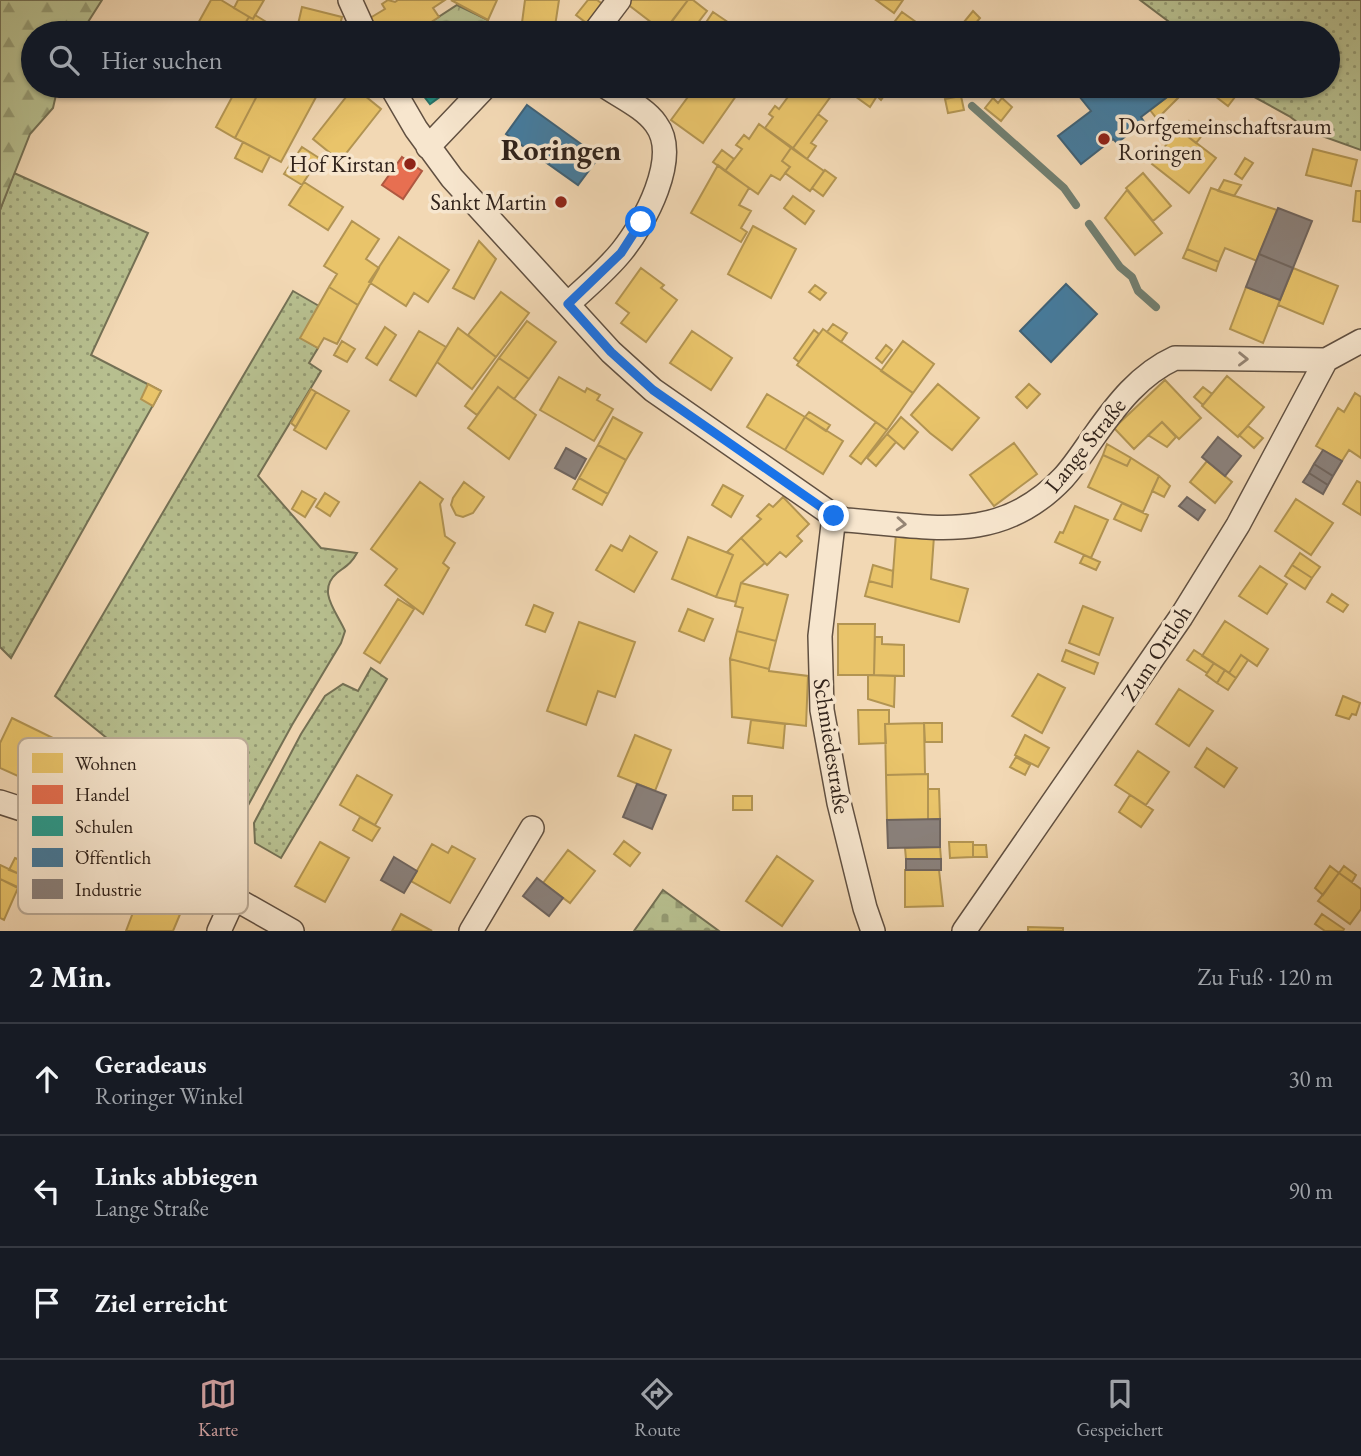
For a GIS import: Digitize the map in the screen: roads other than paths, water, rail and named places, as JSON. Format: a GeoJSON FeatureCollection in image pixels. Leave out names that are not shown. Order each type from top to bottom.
{"type":"FeatureCollection","features":[{"type":"Feature","properties":{"kind":"street"},"geometry":{"type":"LineString","coordinates":[[350,0],[360,21]]}},
{"type":"Feature","properties":{"kind":"street"},"geometry":{"type":"LineString","coordinates":[[603,21],[619,0]]}},
{"type":"Feature","properties":{"kind":"street","name":"Lange Straße"},"geometry":{"type":"LineString","coordinates":[[398,98],[428,147],[486,217],[611,352],[653,390],[834,516],[846,520],[954,527],[993,523],[1020,512],[1056,485],[1069,471],[1126,393],[1164,363],[1175,358],[1326,360]]}},
{"type":"Feature","properties":{"kind":"street"},"geometry":{"type":"LineString","coordinates":[[428,147],[475,98]]}},
{"type":"Feature","properties":{"kind":"street"},"geometry":{"type":"LineString","coordinates":[[568,304],[609,265],[632,237],[650,203],[664,164],[662,134],[657,124],[650,116],[623,98]]}},
{"type":"Feature","properties":{"kind":"street"},"geometry":{"type":"LineString","coordinates":[[1326,360],[1361,341]]}},
{"type":"Feature","properties":{"kind":"street","name":"Zum Ortloh"},"geometry":{"type":"LineString","coordinates":[[964,931],[1181,617],[1238,525],[1326,360]]}},
{"type":"Feature","properties":{"kind":"street","name":"Schmiedestraße"},"geometry":{"type":"LineString","coordinates":[[834,516],[820,636],[822,710],[839,803],[873,931]]}},
{"type":"Feature","properties":{"kind":"street"},"geometry":{"type":"LineString","coordinates":[[0,802],[18,808]]}},
{"type":"Feature","properties":{"kind":"street"},"geometry":{"type":"LineString","coordinates":[[471,931],[532,828]]}},
{"type":"Feature","properties":{"kind":"street"},"geometry":{"type":"LineString","coordinates":[[248,906],[292,931]]}},
{"type":"Feature","properties":{"kind":"street"},"geometry":{"type":"LineString","coordinates":[[219,931],[227,914]]}},
{"type":"Feature","properties":{"kind":"waterway"},"geometry":{"type":"LineString","coordinates":[[972,106],[1064,188],[1076,205]]}},
{"type":"Feature","properties":{"kind":"waterway"},"geometry":{"type":"LineString","coordinates":[[1089,224],[1120,267],[1132,277],[1138,291],[1156,307]]}},
{"type":"Feature","properties":{"kind":"place","name":"Dorfgemeinschaftsraum Roringen"},"geometry":{"type":"Point","coordinates":[1104,139]}},
{"type":"Feature","properties":{"kind":"place","name":"Hof Kirstan"},"geometry":{"type":"Point","coordinates":[410,164]}},
{"type":"Feature","properties":{"kind":"place","name":"Sankt Martin"},"geometry":{"type":"Point","coordinates":[561,202]}},
{"type":"Feature","properties":{"kind":"district","name":"Roringen"},"geometry":{"type":"Point","coordinates":[561,150]}}]}
